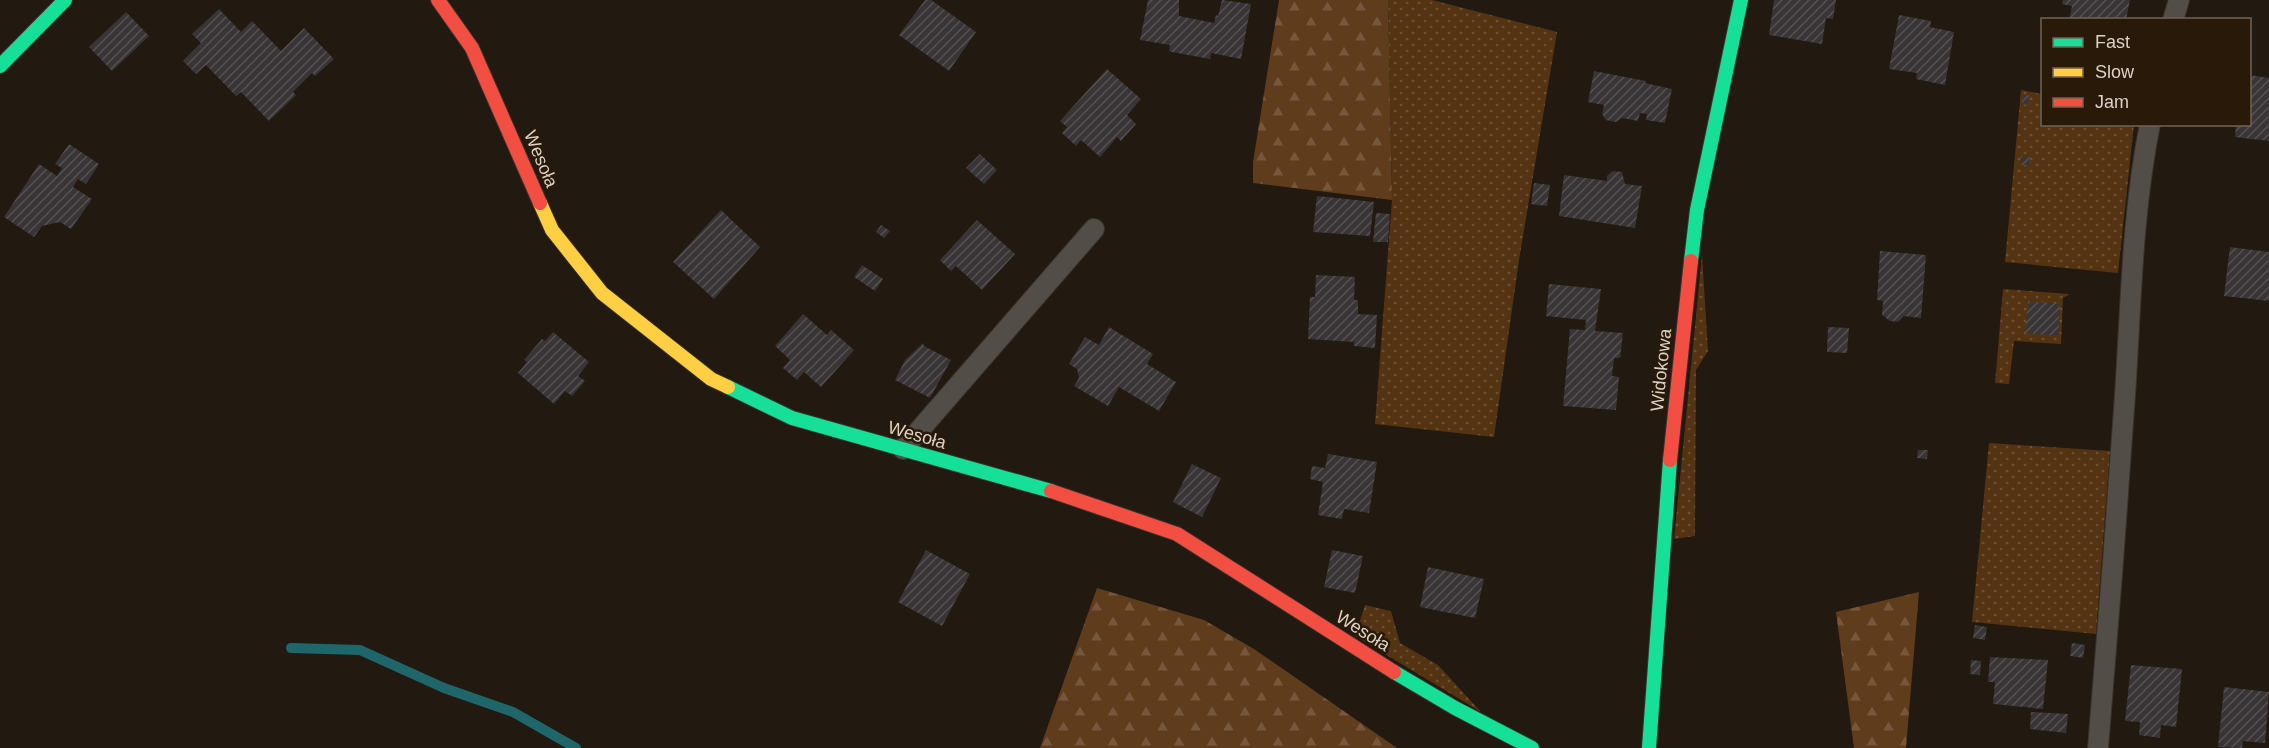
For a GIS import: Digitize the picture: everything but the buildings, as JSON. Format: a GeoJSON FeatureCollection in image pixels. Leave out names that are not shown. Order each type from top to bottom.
{"type":"FeatureCollection","features":[{"type":"Feature","properties":{"kind":"street"},"geometry":{"type":"LineString","coordinates":[[0,66],[65,0]]}},
{"type":"Feature","properties":{"kind":"street","name":"Wesoła"},"geometry":{"type":"LineString","coordinates":[[438,0],[472,48],[552,230],[602,293],[711,379],[792,418],[1085,501],[1177,534],[1366,655],[1455,708],[1532,748]]}},
{"type":"Feature","properties":{"kind":"street","name":"Widokowa"},"geometry":{"type":"LineString","coordinates":[[1649,748],[1672,437],[1697,210],[1741,0]]}},
{"type":"Feature","properties":{"kind":"lane"},"geometry":{"type":"LineString","coordinates":[[2174,18],[2179,0]]}},
{"type":"Feature","properties":{"kind":"lane"},"geometry":{"type":"LineString","coordinates":[[2098,748],[2117,523],[2132,287],[2142,174],[2150,126]]}},
{"type":"Feature","properties":{"kind":"lane"},"geometry":{"type":"LineString","coordinates":[[903,450],[1094,230]]}},
{"type":"Feature","properties":{"kind":"shaded area"},"geometry":{"type":"Polygon","coordinates":[[[1388,0],[1432,0],[1557,32],[1519,260],[1494,437],[1375,424],[1392,200],[1388,0]]]}},
{"type":"Feature","properties":{"kind":"shaded area"},"geometry":{"type":"Polygon","coordinates":[[[2021,90],[2041,94],[2041,126],[2134,126],[2118,273],[2005,262],[2021,90]]]}},
{"type":"Feature","properties":{"kind":"shaded area"},"geometry":{"type":"Polygon","coordinates":[[[1702,255],[1708,351],[1696,370],[1695,536],[1674,539],[1702,255]]]}},
{"type":"Feature","properties":{"kind":"shaded area"},"geometry":{"type":"Polygon","coordinates":[[[2003,289],[2070,294],[2063,298],[2061,344],[2014,341],[2009,384],[1995,383],[2003,289]]]}},
{"type":"Feature","properties":{"kind":"shaded area"},"geometry":{"type":"Polygon","coordinates":[[[1989,443],[2110,451],[2096,634],[1972,622],[1989,443]]]}},
{"type":"Feature","properties":{"kind":"shaded area"},"geometry":{"type":"Polygon","coordinates":[[[1365,605],[1391,611],[1400,643],[1438,665],[1481,712],[1355,636],[1365,605]]]}},
{"type":"Feature","properties":{"kind":"green space"},"geometry":{"type":"Polygon","coordinates":[[[1279,0],[1388,0],[1392,200],[1253,183],[1253,162],[1279,0]]]}},
{"type":"Feature","properties":{"kind":"green space"},"geometry":{"type":"Polygon","coordinates":[[[1097,588],[1204,620],[1254,649],[1397,748],[1040,748],[1097,588]]]}},
{"type":"Feature","properties":{"kind":"green space"},"geometry":{"type":"Polygon","coordinates":[[[1919,592],[1906,748],[1854,748],[1836,612],[1919,592]]]}},
{"type":"Feature","properties":{"kind":"waterway"},"geometry":{"type":"LineString","coordinates":[[291,648],[360,650],[444,688],[513,712],[576,748]]}},
{"type":"Feature","properties":{"kind":"traffic: fast"},"geometry":{"type":"LineString","coordinates":[[0,66],[65,0]]}},
{"type":"Feature","properties":{"kind":"traffic: fast"},"geometry":{"type":"LineString","coordinates":[[1691,261],[1697,210],[1741,0]]}},
{"type":"Feature","properties":{"kind":"traffic: fast"},"geometry":{"type":"LineString","coordinates":[[728,387],[792,418],[1051,491]]}},
{"type":"Feature","properties":{"kind":"traffic: fast"},"geometry":{"type":"LineString","coordinates":[[1649,748],[1670,460]]}},
{"type":"Feature","properties":{"kind":"traffic: fast"},"geometry":{"type":"LineString","coordinates":[[1394,672],[1455,708],[1532,748]]}},
{"type":"Feature","properties":{"kind":"traffic: slow"},"geometry":{"type":"LineString","coordinates":[[540,203],[552,230],[602,293],[711,379],[728,387]]}},
{"type":"Feature","properties":{"kind":"traffic: jam"},"geometry":{"type":"LineString","coordinates":[[438,0],[472,48],[540,203]]}},
{"type":"Feature","properties":{"kind":"traffic: jam"},"geometry":{"type":"LineString","coordinates":[[1670,460],[1691,261]]}},
{"type":"Feature","properties":{"kind":"traffic: jam"},"geometry":{"type":"LineString","coordinates":[[1051,491],[1177,534],[1394,672]]}}]}
